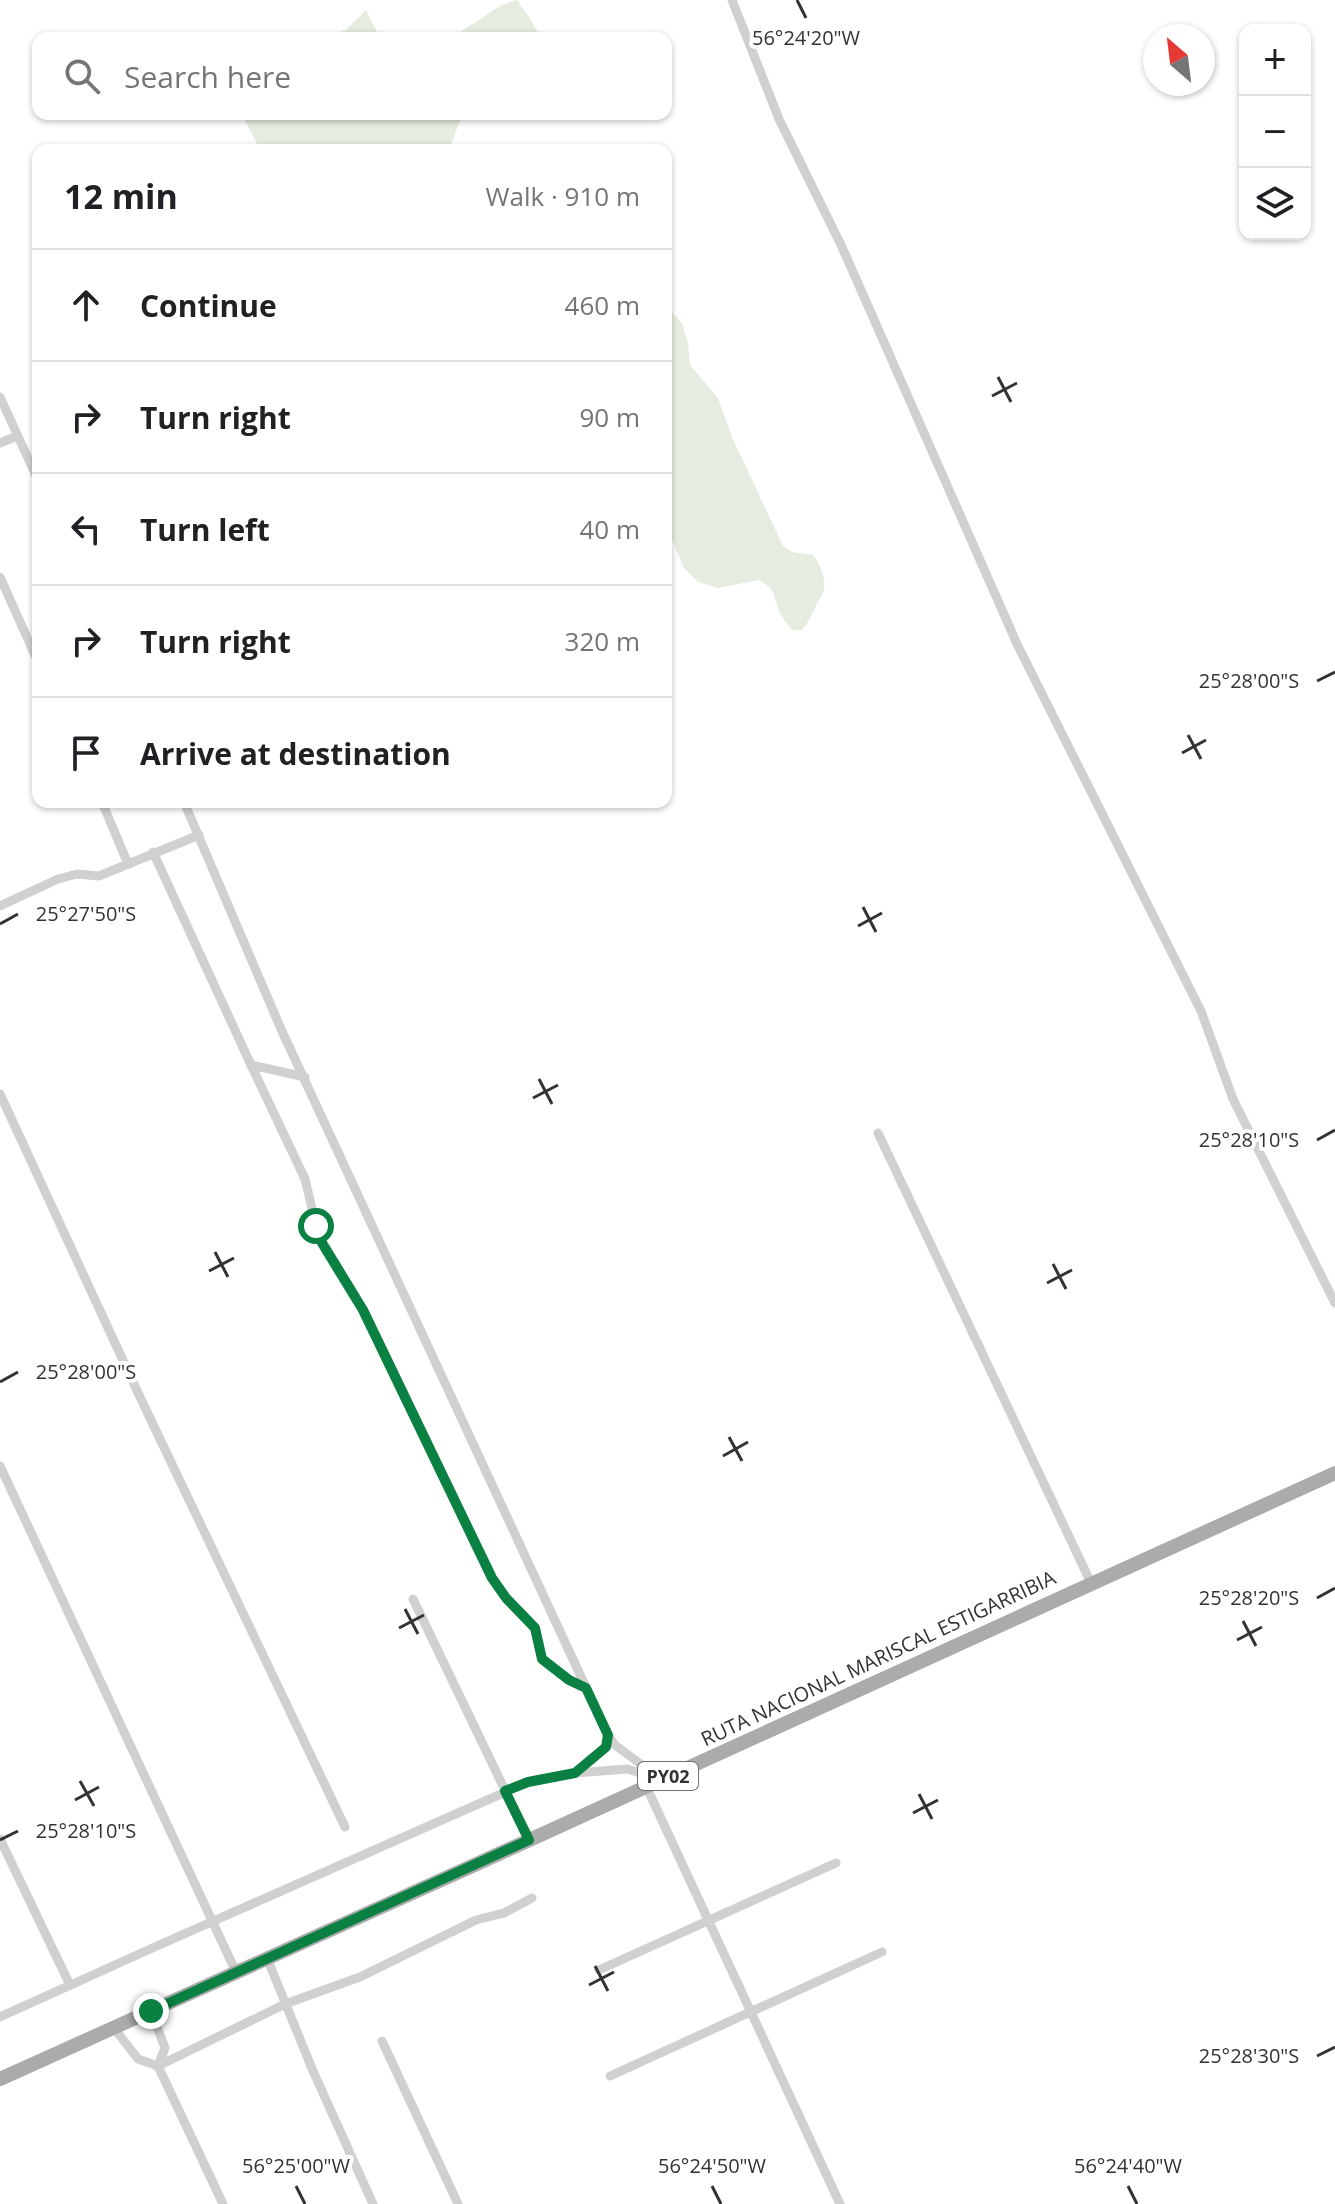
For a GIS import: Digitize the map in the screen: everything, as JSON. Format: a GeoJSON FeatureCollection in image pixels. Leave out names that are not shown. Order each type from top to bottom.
{"type":"FeatureCollection","features":[{"type":"Feature","properties":{"kind":"main road","name":"RUTA NACIONAL MARISCAL ESTIGARRIBIA"},"geometry":{"type":"LineString","coordinates":[[0,2079],[1335,1473]]}},
{"type":"Feature","properties":{"kind":"street"},"geometry":{"type":"LineString","coordinates":[[732,0],[779,119],[842,247],[1017,644],[1201,1011],[1233,1099],[1335,1303]]}},
{"type":"Feature","properties":{"kind":"street"},"geometry":{"type":"LineString","coordinates":[[0,397],[32,467]]}},
{"type":"Feature","properties":{"kind":"street"},"geometry":{"type":"LineString","coordinates":[[0,443],[17,436]]}},
{"type":"Feature","properties":{"kind":"street"},"geometry":{"type":"LineString","coordinates":[[0,577],[32,649]]}},
{"type":"Feature","properties":{"kind":"street"},"geometry":{"type":"LineString","coordinates":[[105,808],[128,864]]}},
{"type":"Feature","properties":{"kind":"street"},"geometry":{"type":"LineString","coordinates":[[187,808],[281,1029],[608,1735],[615,1745],[661,1779]]}},
{"type":"Feature","properties":{"kind":"street"},"geometry":{"type":"LineString","coordinates":[[0,906],[58,879],[77,874],[99,876],[199,835]]}},
{"type":"Feature","properties":{"kind":"street"},"geometry":{"type":"LineString","coordinates":[[153,852],[305,1179],[318,1234],[363,1310],[492,1578],[506,1598],[535,1628],[542,1659],[569,1680],[586,1688]]}},
{"type":"Feature","properties":{"kind":"street"},"geometry":{"type":"LineString","coordinates":[[251,1065],[305,1077]]}},
{"type":"Feature","properties":{"kind":"street"},"geometry":{"type":"LineString","coordinates":[[0,1094],[145,1409],[345,1827]]}},
{"type":"Feature","properties":{"kind":"street"},"geometry":{"type":"LineString","coordinates":[[878,1133],[1091,1583]]}},
{"type":"Feature","properties":{"kind":"street"},"geometry":{"type":"LineString","coordinates":[[0,1466],[5,1487],[236,1972]]}},
{"type":"Feature","properties":{"kind":"street"},"geometry":{"type":"LineString","coordinates":[[413,1599],[529,1840]]}},
{"type":"Feature","properties":{"kind":"street"},"geometry":{"type":"LineString","coordinates":[[575,1773],[606,1747],[608,1735]]}},
{"type":"Feature","properties":{"kind":"street"},"geometry":{"type":"LineString","coordinates":[[0,2017],[528,1782],[575,1773],[627,1769],[661,1779]]}},
{"type":"Feature","properties":{"kind":"street"},"geometry":{"type":"LineString","coordinates":[[646,1786],[840,2204]]}},
{"type":"Feature","properties":{"kind":"street"},"geometry":{"type":"LineString","coordinates":[[0,1839],[70,1985]]}},
{"type":"Feature","properties":{"kind":"street"},"geometry":{"type":"LineString","coordinates":[[599,1970],[836,1863]]}},
{"type":"Feature","properties":{"kind":"street"},"geometry":{"type":"LineString","coordinates":[[114,2028],[138,2059],[158,2066],[285,2004],[360,1977],[476,1920],[504,1913],[532,1898]]}},
{"type":"Feature","properties":{"kind":"street"},"geometry":{"type":"LineString","coordinates":[[610,2076],[882,1952]]}},
{"type":"Feature","properties":{"kind":"street"},"geometry":{"type":"LineString","coordinates":[[267,1958],[373,2204]]}},
{"type":"Feature","properties":{"kind":"street"},"geometry":{"type":"LineString","coordinates":[[151,2011],[165,2048],[158,2066],[223,2204]]}},
{"type":"Feature","properties":{"kind":"street"},"geometry":{"type":"LineString","coordinates":[[382,2041],[458,2204]]}},
{"type":"Feature","properties":{"kind":"shaded area"},"geometry":{"type":"Polygon","coordinates":[[[517,0],[538,32],[460,32],[500,6],[517,0]]]}},
{"type":"Feature","properties":{"kind":"shaded area"},"geometry":{"type":"Polygon","coordinates":[[[366,10],[377,32],[340,32],[366,10]]]}},
{"type":"Feature","properties":{"kind":"shaded area"},"geometry":{"type":"Polygon","coordinates":[[[245,120],[461,120],[451,144],[257,144],[245,120]]]}},
{"type":"Feature","properties":{"kind":"shaded area"},"geometry":{"type":"Polygon","coordinates":[[[672,312],[682,323],[690,365],[718,398],[732,437],[783,546],[792,552],[813,555],[824,581],[823,592],[802,630],[792,630],[780,613],[772,590],[759,580],[718,588],[698,582],[684,568],[672,540],[672,312]]]}},
{"type":"Feature","properties":{"kind":"route"},"geometry":{"type":"LineString","coordinates":[[151,2011],[529,1840],[505,1791],[528,1782],[575,1773],[606,1747],[608,1735],[586,1688],[569,1680],[542,1659],[535,1628],[506,1598],[492,1578],[363,1310],[322,1243],[316,1226]]}}]}
